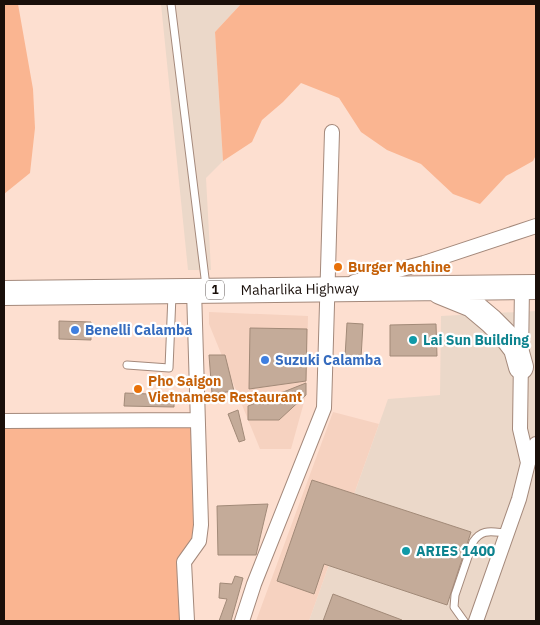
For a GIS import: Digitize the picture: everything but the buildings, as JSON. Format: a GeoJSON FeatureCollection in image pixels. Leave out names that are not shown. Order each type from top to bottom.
{"type":"FeatureCollection","features":[{"type":"Feature","properties":{"kind":"highway"},"geometry":{"type":"LineString","coordinates":[[427,287],[472,304],[506,336],[516,349],[521,367]]}},
{"type":"Feature","properties":{"kind":"highway","name":"Maharlika Highway"},"geometry":{"type":"LineString","coordinates":[[4,293],[529,287]]}},
{"type":"Feature","properties":{"kind":"street"},"geometry":{"type":"LineString","coordinates":[[242,621],[254,584],[324,408],[332,132]]}},
{"type":"Feature","properties":{"kind":"street"},"geometry":{"type":"LineString","coordinates":[[326,289],[424,263],[536,226]]}},
{"type":"Feature","properties":{"kind":"street"},"geometry":{"type":"LineString","coordinates":[[528,463],[520,429],[521,367],[529,287]]}},
{"type":"Feature","properties":{"kind":"street"},"geometry":{"type":"LineString","coordinates":[[187,621],[184,562],[199,541],[201,525],[191,290]]}},
{"type":"Feature","properties":{"kind":"street"},"geometry":{"type":"LineString","coordinates":[[4,421],[197,420]]}},
{"type":"Feature","properties":{"kind":"street"},"geometry":{"type":"LineString","coordinates":[[476,621],[519,499],[528,463],[536,444]]}},
{"type":"Feature","properties":{"kind":"lane"},"geometry":{"type":"LineString","coordinates":[[127,365],[169,368],[191,290],[172,4]]}},
{"type":"Feature","properties":{"kind":"lane"},"geometry":{"type":"LineString","coordinates":[[464,621],[454,607],[473,542],[478,535],[489,531],[507,533]]}},
{"type":"Feature","properties":{"kind":"shaded area"},"geometry":{"type":"Polygon","coordinates":[[[4,4],[18,4],[33,89],[35,128],[30,173],[4,194],[4,4]]]}},
{"type":"Feature","properties":{"kind":"shaded area"},"geometry":{"type":"Polygon","coordinates":[[[161,4],[241,4],[215,32],[223,161],[206,178],[211,270],[188,270],[161,4]]]}},
{"type":"Feature","properties":{"kind":"shaded area"},"geometry":{"type":"Polygon","coordinates":[[[241,4],[536,4],[536,155],[533,161],[506,176],[480,204],[453,194],[421,164],[387,150],[361,132],[339,98],[301,83],[262,120],[252,142],[223,161],[215,32],[241,4]]]}},
{"type":"Feature","properties":{"kind":"shaded area"},"geometry":{"type":"Polygon","coordinates":[[[536,311],[536,621],[309,621],[388,399],[440,395],[441,316],[536,311]]]}},
{"type":"Feature","properties":{"kind":"shaded area","name":"Suzuki Calamba"},"geometry":{"type":"Polygon","coordinates":[[[209,312],[308,316],[306,395],[291,449],[260,449],[209,324],[209,312]]]}},
{"type":"Feature","properties":{"kind":"shaded area"},"geometry":{"type":"Polygon","coordinates":[[[333,412],[379,424],[309,621],[256,621],[333,412]]]}},
{"type":"Feature","properties":{"kind":"shaded area"},"geometry":{"type":"Polygon","coordinates":[[[194,422],[201,524],[187,557],[188,621],[4,621],[4,424],[194,422]]]}},
{"type":"Feature","properties":{"kind":"place","name":"Burger Machine"},"geometry":{"type":"Point","coordinates":[338,267]}},
{"type":"Feature","properties":{"kind":"place","name":"Benelli Calamba"},"geometry":{"type":"Point","coordinates":[75,330]}},
{"type":"Feature","properties":{"kind":"place","name":"Lai Sun Building"},"geometry":{"type":"Point","coordinates":[413,340]}},
{"type":"Feature","properties":{"kind":"place","name":"Suzuki Calamba"},"geometry":{"type":"Point","coordinates":[265,360]}},
{"type":"Feature","properties":{"kind":"place","name":"Pho Saigon Vietnamese Restaurant"},"geometry":{"type":"Point","coordinates":[138,389]}},
{"type":"Feature","properties":{"kind":"place","name":"ARIES 1400"},"geometry":{"type":"Point","coordinates":[406,551]}}]}
